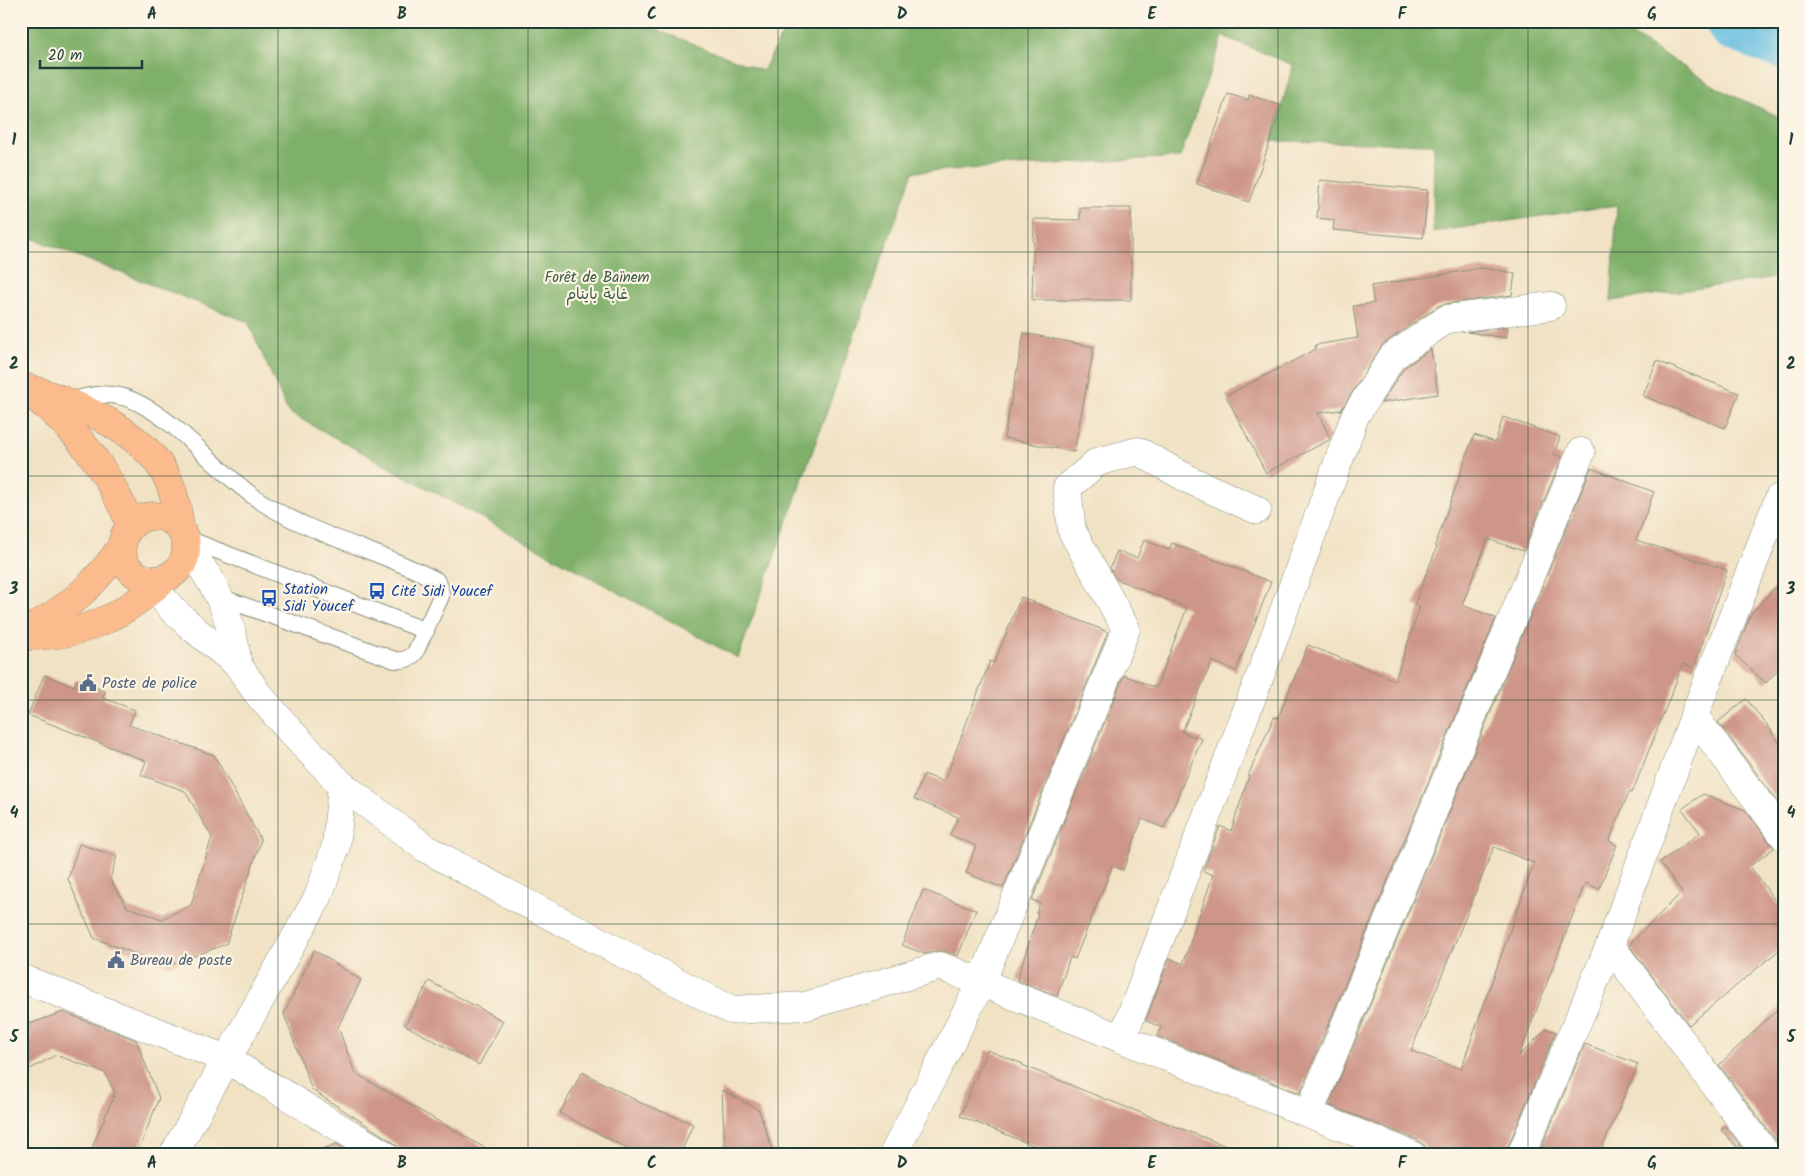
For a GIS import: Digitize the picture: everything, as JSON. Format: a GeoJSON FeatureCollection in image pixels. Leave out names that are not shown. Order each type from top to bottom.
{"type":"FeatureCollection","features":[{"type":"Feature","properties":{"kind":"main road"},"geometry":{"type":"LineString","coordinates":[[21,387],[69,402],[114,426],[150,454],[163,470],[172,488],[184,538],[183,563],[172,574],[154,582],[120,614],[86,629],[62,635],[21,635]]}},
{"type":"Feature","properties":{"kind":"main road"},"geometry":{"type":"LineString","coordinates":[[21,387],[50,408],[81,440],[98,462],[116,492],[126,536],[123,557],[135,574],[154,582]]}},
{"type":"Feature","properties":{"kind":"main road"},"geometry":{"type":"LineString","coordinates":[[21,635],[57,614],[93,584],[140,519],[151,515],[162,516],[172,520],[184,538]]}},
{"type":"Feature","properties":{"kind":"street"},"geometry":{"type":"LineString","coordinates":[[1122,1039],[1263,668],[1354,416],[1392,357],[1447,320],[1551,306]]}},
{"type":"Feature","properties":{"kind":"street"},"geometry":{"type":"LineString","coordinates":[[893,1155],[981,983],[1126,629],[1072,531],[1067,488],[1097,462],[1138,451],[1190,480],[1257,510]]}},
{"type":"Feature","properties":{"kind":"street"},"geometry":{"type":"LineString","coordinates":[[1309,1114],[1581,452]]}},
{"type":"Feature","properties":{"kind":"street"},"geometry":{"type":"LineString","coordinates":[[1521,1155],[1610,946],[1694,716],[1778,498],[1784,504]]}},
{"type":"Feature","properties":{"kind":"street"},"geometry":{"type":"LineString","coordinates":[[184,538],[220,597],[234,638],[238,665]]}},
{"type":"Feature","properties":{"kind":"street"},"geometry":{"type":"LineString","coordinates":[[154,582],[194,629],[238,665],[258,694],[290,731],[342,785],[424,848],[502,891],[731,1010],[806,1006],[940,966],[1412,1155]]}},
{"type":"Feature","properties":{"kind":"street"},"geometry":{"type":"LineString","coordinates":[[1694,716],[1784,836]]}},
{"type":"Feature","properties":{"kind":"street"},"geometry":{"type":"LineString","coordinates":[[172,1155],[318,897],[336,846],[342,785]]}},
{"type":"Feature","properties":{"kind":"street"},"geometry":{"type":"LineString","coordinates":[[1610,946],[1767,1155]]}},
{"type":"Feature","properties":{"kind":"street"},"geometry":{"type":"LineString","coordinates":[[21,978],[226,1059],[385,1155]]}},
{"type":"Feature","properties":{"kind":"lane"},"geometry":{"type":"LineString","coordinates":[[69,402],[100,394],[131,400],[171,425],[241,488],[278,512],[436,580],[440,587],[441,596],[415,653],[409,658],[395,660],[220,597]]}},
{"type":"Feature","properties":{"kind":"lane"},"geometry":{"type":"LineString","coordinates":[[184,538],[426,631]]}},
{"type":"Feature","properties":{"kind":"green space","name":"Forêt de Baïnem غابة باينام"},"geometry":{"type":"Polygon","coordinates":[[[21,21],[634,21],[763,71],[789,21],[1610,21],[1721,90],[1784,119],[1784,276],[1611,301],[1617,205],[1433,232],[1434,144],[1272,141],[1293,65],[1223,36],[1180,157],[913,172],[738,658],[288,412],[248,322],[21,234],[21,21]]]}},
{"type":"Feature","properties":{"kind":"building"},"geometry":{"type":"Polygon","coordinates":[[[1228,94],[1248,100],[1249,95],[1282,106],[1249,202],[1197,184],[1228,94]]]}},
{"type":"Feature","properties":{"kind":"building"},"geometry":{"type":"Polygon","coordinates":[[[1320,180],[1428,190],[1423,238],[1333,230],[1334,220],[1317,218],[1320,180]]]}},
{"type":"Feature","properties":{"kind":"building"},"geometry":{"type":"Polygon","coordinates":[[[1080,208],[1131,208],[1131,300],[1032,300],[1034,219],[1080,220],[1080,208]]]}},
{"type":"Feature","properties":{"kind":"building"},"geometry":{"type":"Polygon","coordinates":[[[1482,268],[1515,273],[1512,295],[1438,306],[1383,344],[1341,410],[1318,413],[1330,438],[1329,440],[1266,473],[1226,396],[1316,349],[1315,345],[1358,338],[1353,306],[1374,303],[1371,286],[1482,268]]]}},
{"type":"Feature","properties":{"kind":"building"},"geometry":{"type":"Polygon","coordinates":[[[1508,327],[1506,338],[1467,332],[1508,327]]]}},
{"type":"Feature","properties":{"kind":"building"},"geometry":{"type":"Polygon","coordinates":[[[1024,333],[1094,347],[1074,452],[1004,438],[1024,333]]]}},
{"type":"Feature","properties":{"kind":"building"},"geometry":{"type":"Polygon","coordinates":[[[1431,349],[1438,394],[1381,403],[1404,368],[1431,349]]]}},
{"type":"Feature","properties":{"kind":"building"},"geometry":{"type":"Polygon","coordinates":[[[1657,361],[1739,393],[1725,428],[1643,396],[1657,361]]]}},
{"type":"Feature","properties":{"kind":"building"},"geometry":{"type":"Polygon","coordinates":[[[1503,417],[1560,437],[1554,454],[1562,457],[1523,551],[1488,539],[1462,605],[1496,618],[1300,1093],[1157,1036],[1161,1027],[1146,1021],[1169,958],[1183,964],[1213,875],[1203,871],[1220,826],[1231,831],[1248,776],[1274,717],[1278,718],[1308,645],[1395,680],[1420,607],[1414,605],[1437,547],[1435,546],[1474,435],[1495,442],[1503,417]]]}},
{"type":"Feature","properties":{"kind":"building"},"geometry":{"type":"Polygon","coordinates":[[[1591,468],[1654,492],[1636,540],[1727,570],[1694,668],[1683,664],[1632,793],[1629,792],[1609,841],[1617,845],[1599,889],[1585,883],[1519,1056],[1546,1029],[1556,1032],[1506,1155],[1427,1155],[1425,1146],[1418,1140],[1329,1105],[1591,468]],[[1494,847],[1411,1051],[1461,1069],[1534,863],[1494,847]]]}},
{"type":"Feature","properties":{"kind":"building"},"geometry":{"type":"Polygon","coordinates":[[[1144,540],[1169,550],[1172,543],[1271,582],[1236,671],[1212,661],[1182,732],[1202,739],[1164,828],[1142,819],[1123,870],[1112,866],[1075,959],[1070,957],[1057,996],[1017,980],[1038,914],[1036,913],[1040,903],[1032,900],[1124,675],[1156,688],[1187,608],[1116,579],[1110,568],[1117,551],[1137,558],[1144,540]]]}},
{"type":"Feature","properties":{"kind":"building"},"geometry":{"type":"Polygon","coordinates":[[[1784,577],[1784,663],[1766,683],[1735,655],[1751,614],[1784,577]]]}},
{"type":"Feature","properties":{"kind":"building"},"geometry":{"type":"Polygon","coordinates":[[[1021,597],[1108,632],[1003,888],[966,873],[976,846],[950,835],[958,817],[914,799],[924,774],[944,782],[990,661],[994,663],[1021,597]]]}},
{"type":"Feature","properties":{"kind":"building"},"geometry":{"type":"Polygon","coordinates":[[[44,675],[74,686],[76,680],[105,691],[103,698],[135,710],[129,725],[214,755],[261,840],[226,944],[168,966],[94,938],[68,879],[79,844],[117,856],[110,879],[127,907],[162,919],[191,905],[212,837],[185,791],[141,775],[146,761],[28,715],[44,675]]]}},
{"type":"Feature","properties":{"kind":"building"},"geometry":{"type":"Polygon","coordinates":[[[1746,699],[1784,749],[1784,810],[1718,722],[1746,699]]]}},
{"type":"Feature","properties":{"kind":"building"},"geometry":{"type":"Polygon","coordinates":[[[1703,794],[1745,810],[1774,848],[1750,866],[1784,913],[1784,946],[1689,1025],[1629,945],[1682,892],[1660,862],[1700,833],[1682,809],[1703,794]]]}},
{"type":"Feature","properties":{"kind":"building"},"geometry":{"type":"Polygon","coordinates":[[[923,890],[976,910],[958,956],[945,951],[925,954],[902,945],[923,890]]]}},
{"type":"Feature","properties":{"kind":"building"},"geometry":{"type":"Polygon","coordinates":[[[314,950],[361,980],[338,1027],[355,1073],[497,1155],[401,1155],[398,1147],[393,1142],[312,1090],[284,1014],[314,950]]]}},
{"type":"Feature","properties":{"kind":"building"},"geometry":{"type":"Polygon","coordinates":[[[429,981],[503,1021],[479,1065],[405,1025],[429,981]]]}},
{"type":"Feature","properties":{"kind":"building"},"geometry":{"type":"Polygon","coordinates":[[[1784,1003],[1784,1155],[1782,1155],[1780,1146],[1719,1065],[1784,1003]]]}},
{"type":"Feature","properties":{"kind":"building"},"geometry":{"type":"Polygon","coordinates":[[[63,1012],[136,1040],[159,1098],[137,1155],[89,1155],[115,1093],[105,1073],[56,1055],[21,1074],[21,1027],[63,1012]]]}},
{"type":"Feature","properties":{"kind":"building"},"geometry":{"type":"Polygon","coordinates":[[[1585,1044],[1638,1064],[1599,1155],[1538,1155],[1585,1044]]]}},
{"type":"Feature","properties":{"kind":"building"},"geometry":{"type":"Polygon","coordinates":[[[987,1050],[1095,1095],[1244,1153],[1244,1155],[1057,1155],[960,1116],[987,1050]]]}},
{"type":"Feature","properties":{"kind":"building"},"geometry":{"type":"Polygon","coordinates":[[[582,1072],[641,1103],[693,1124],[680,1155],[639,1155],[560,1113],[582,1072]]]}},
{"type":"Feature","properties":{"kind":"building"},"geometry":{"type":"Polygon","coordinates":[[[722,1090],[759,1110],[774,1155],[725,1155],[722,1090]]]}},
{"type":"Feature","properties":{"kind":"building"},"geometry":{"type":"Polygon","coordinates":[[[1726,1126],[1747,1155],[1721,1130],[1726,1126]]]}},
{"type":"Feature","properties":{"kind":"building"},"geometry":{"type":"Polygon","coordinates":[[[337,1144],[354,1155],[320,1155],[319,1150],[337,1144]]]}},
{"type":"Feature","properties":{"kind":"waterway"},"geometry":{"type":"LineString","coordinates":[[1736,21],[1784,39]]}},
{"type":"Feature","properties":{"kind":"place","name":"Cité Sidi Youcef"},"geometry":{"type":"Point","coordinates":[377,591]}},
{"type":"Feature","properties":{"kind":"place","name":"Station Sidi Youcef"},"geometry":{"type":"Point","coordinates":[269,598]}},
{"type":"Feature","properties":{"kind":"place","name":"Poste de police"},"geometry":{"type":"Point","coordinates":[88,683]}},
{"type":"Feature","properties":{"kind":"place","name":"Bureau de poste"},"geometry":{"type":"Point","coordinates":[116,960]}}]}
